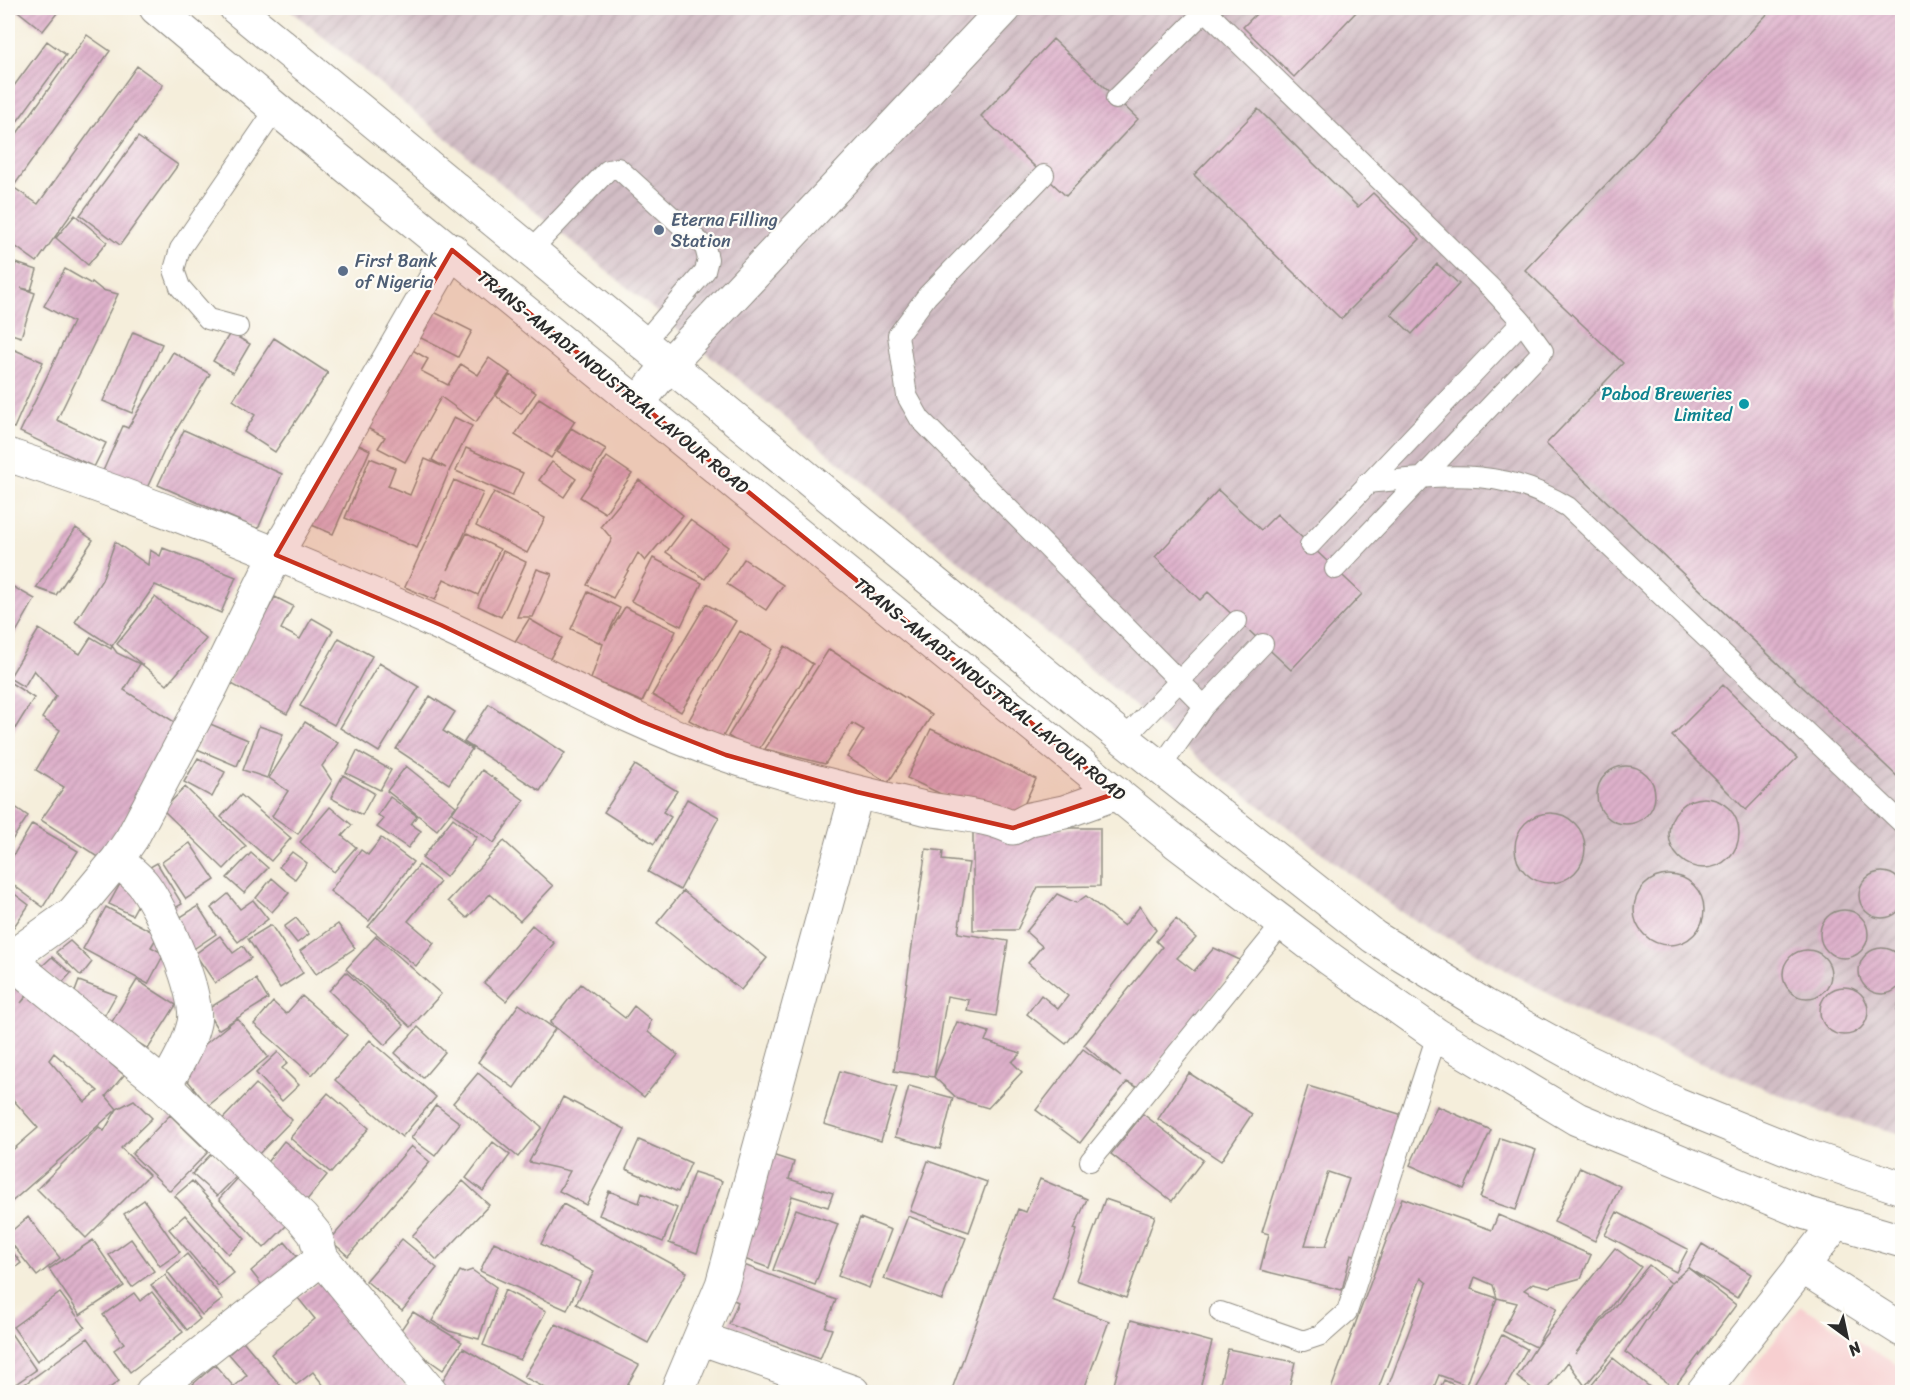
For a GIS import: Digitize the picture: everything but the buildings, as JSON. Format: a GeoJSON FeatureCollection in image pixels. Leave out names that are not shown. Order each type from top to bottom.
{"type":"FeatureCollection","features":[{"type":"Feature","properties":{"kind":"street","name":"TRANS-AMADI INDUSTRIAL LAYOUR ROAD"},"geometry":{"type":"LineString","coordinates":[[156,8],[276,109],[1117,793],[1283,923],[1437,1035],[1577,1119],[1806,1213],[1902,1241]]}},
{"type":"Feature","properties":{"kind":"street"},"geometry":{"type":"LineString","coordinates":[[236,8],[1124,739],[1374,937],[1484,1005],[1580,1058],[1677,1104],[1801,1154],[1902,1188]]}},
{"type":"Feature","properties":{"kind":"street"},"geometry":{"type":"LineString","coordinates":[[638,403],[670,363],[1005,8]]}},
{"type":"Feature","properties":{"kind":"street"},"geometry":{"type":"LineString","coordinates":[[431,1392],[322,1258],[315,1234],[302,1218],[165,1086],[8,959],[74,913],[117,860],[204,701],[276,555],[452,250]]}},
{"type":"Feature","properties":{"kind":"street"},"geometry":{"type":"LineString","coordinates":[[8,455],[95,484],[276,555],[441,625],[651,725],[726,755],[857,792],[962,816],[1000,821],[1013,828],[1030,819],[1064,812],[1117,793]]}},
{"type":"Feature","properties":{"kind":"street"},"geometry":{"type":"LineString","coordinates":[[677,1392],[722,1285],[857,792]]}},
{"type":"Feature","properties":{"kind":"street"},"geometry":{"type":"LineString","coordinates":[[117,860],[144,885],[161,914],[186,970],[195,1021],[185,1048],[165,1086]]}},
{"type":"Feature","properties":{"kind":"street"},"geometry":{"type":"LineString","coordinates":[[1703,1392],[1837,1222]]}},
{"type":"Feature","properties":{"kind":"street"},"geometry":{"type":"LineString","coordinates":[[152,1392],[322,1258]]}},
{"type":"Feature","properties":{"kind":"street"},"geometry":{"type":"LineString","coordinates":[[1801,1266],[1902,1330]]}},
{"type":"Feature","properties":{"kind":"street"},"geometry":{"type":"LineString","coordinates":[[700,1338],[853,1392]]}},
{"type":"Feature","properties":{"kind":"lane"},"geometry":{"type":"LineString","coordinates":[[1116,99],[1207,9],[1492,289],[1522,322],[1543,351],[1335,568]]}},
{"type":"Feature","properties":{"kind":"lane"},"geometry":{"type":"LineString","coordinates":[[238,327],[208,319],[180,287],[174,270],[180,249],[276,109]]}},
{"type":"Feature","properties":{"kind":"lane"},"geometry":{"type":"LineString","coordinates":[[531,250],[608,170],[618,168],[705,247],[708,259],[705,271],[644,342]]}},
{"type":"Feature","properties":{"kind":"lane"},"geometry":{"type":"LineString","coordinates":[[1044,175],[927,296],[898,335],[907,396],[920,419],[1204,706]]}},
{"type":"Feature","properties":{"kind":"lane"},"geometry":{"type":"LineString","coordinates":[[1310,545],[1522,322]]}},
{"type":"Feature","properties":{"kind":"lane"},"geometry":{"type":"LineString","coordinates":[[1367,483],[1471,476],[1517,482],[1543,492],[1568,507],[1902,823]]}},
{"type":"Feature","properties":{"kind":"lane"},"geometry":{"type":"LineString","coordinates":[[1124,739],[1237,621]]}},
{"type":"Feature","properties":{"kind":"lane"},"geometry":{"type":"LineString","coordinates":[[1160,768],[1204,706],[1263,644]]}},
{"type":"Feature","properties":{"kind":"lane"},"geometry":{"type":"LineString","coordinates":[[1090,1161],[1283,923]]}},
{"type":"Feature","properties":{"kind":"lane"},"geometry":{"type":"LineString","coordinates":[[1220,1312],[1303,1341],[1321,1335],[1347,1312],[1437,1035]]}},
{"type":"Feature","properties":{"kind":"highlighted area"},"geometry":{"type":"Polygon","coordinates":[[[452,250],[1117,793],[1013,828],[857,792],[726,755],[640,721],[441,625],[276,555],[452,250]]]}},
{"type":"Feature","properties":{"kind":"shaded area"},"geometry":{"type":"Polygon","coordinates":[[[288,8],[1902,8],[1902,1134],[1821,1112],[1587,1015],[1399,911],[1216,773],[288,8]]]}},
{"type":"Feature","properties":{"kind":"shaded area"},"geometry":{"type":"Polygon","coordinates":[[[1801,1306],[1902,1368],[1902,1392],[1734,1392],[1801,1306]]]}},
{"type":"Feature","properties":{"kind":"place","name":"Eterna Filling Station"},"geometry":{"type":"Point","coordinates":[659,230]}},
{"type":"Feature","properties":{"kind":"place","name":"First Bank of Nigeria"},"geometry":{"type":"Point","coordinates":[343,271]}},
{"type":"Feature","properties":{"kind":"place","name":"Pabod Breweries Limited"},"geometry":{"type":"Point","coordinates":[1744,404]}}]}
